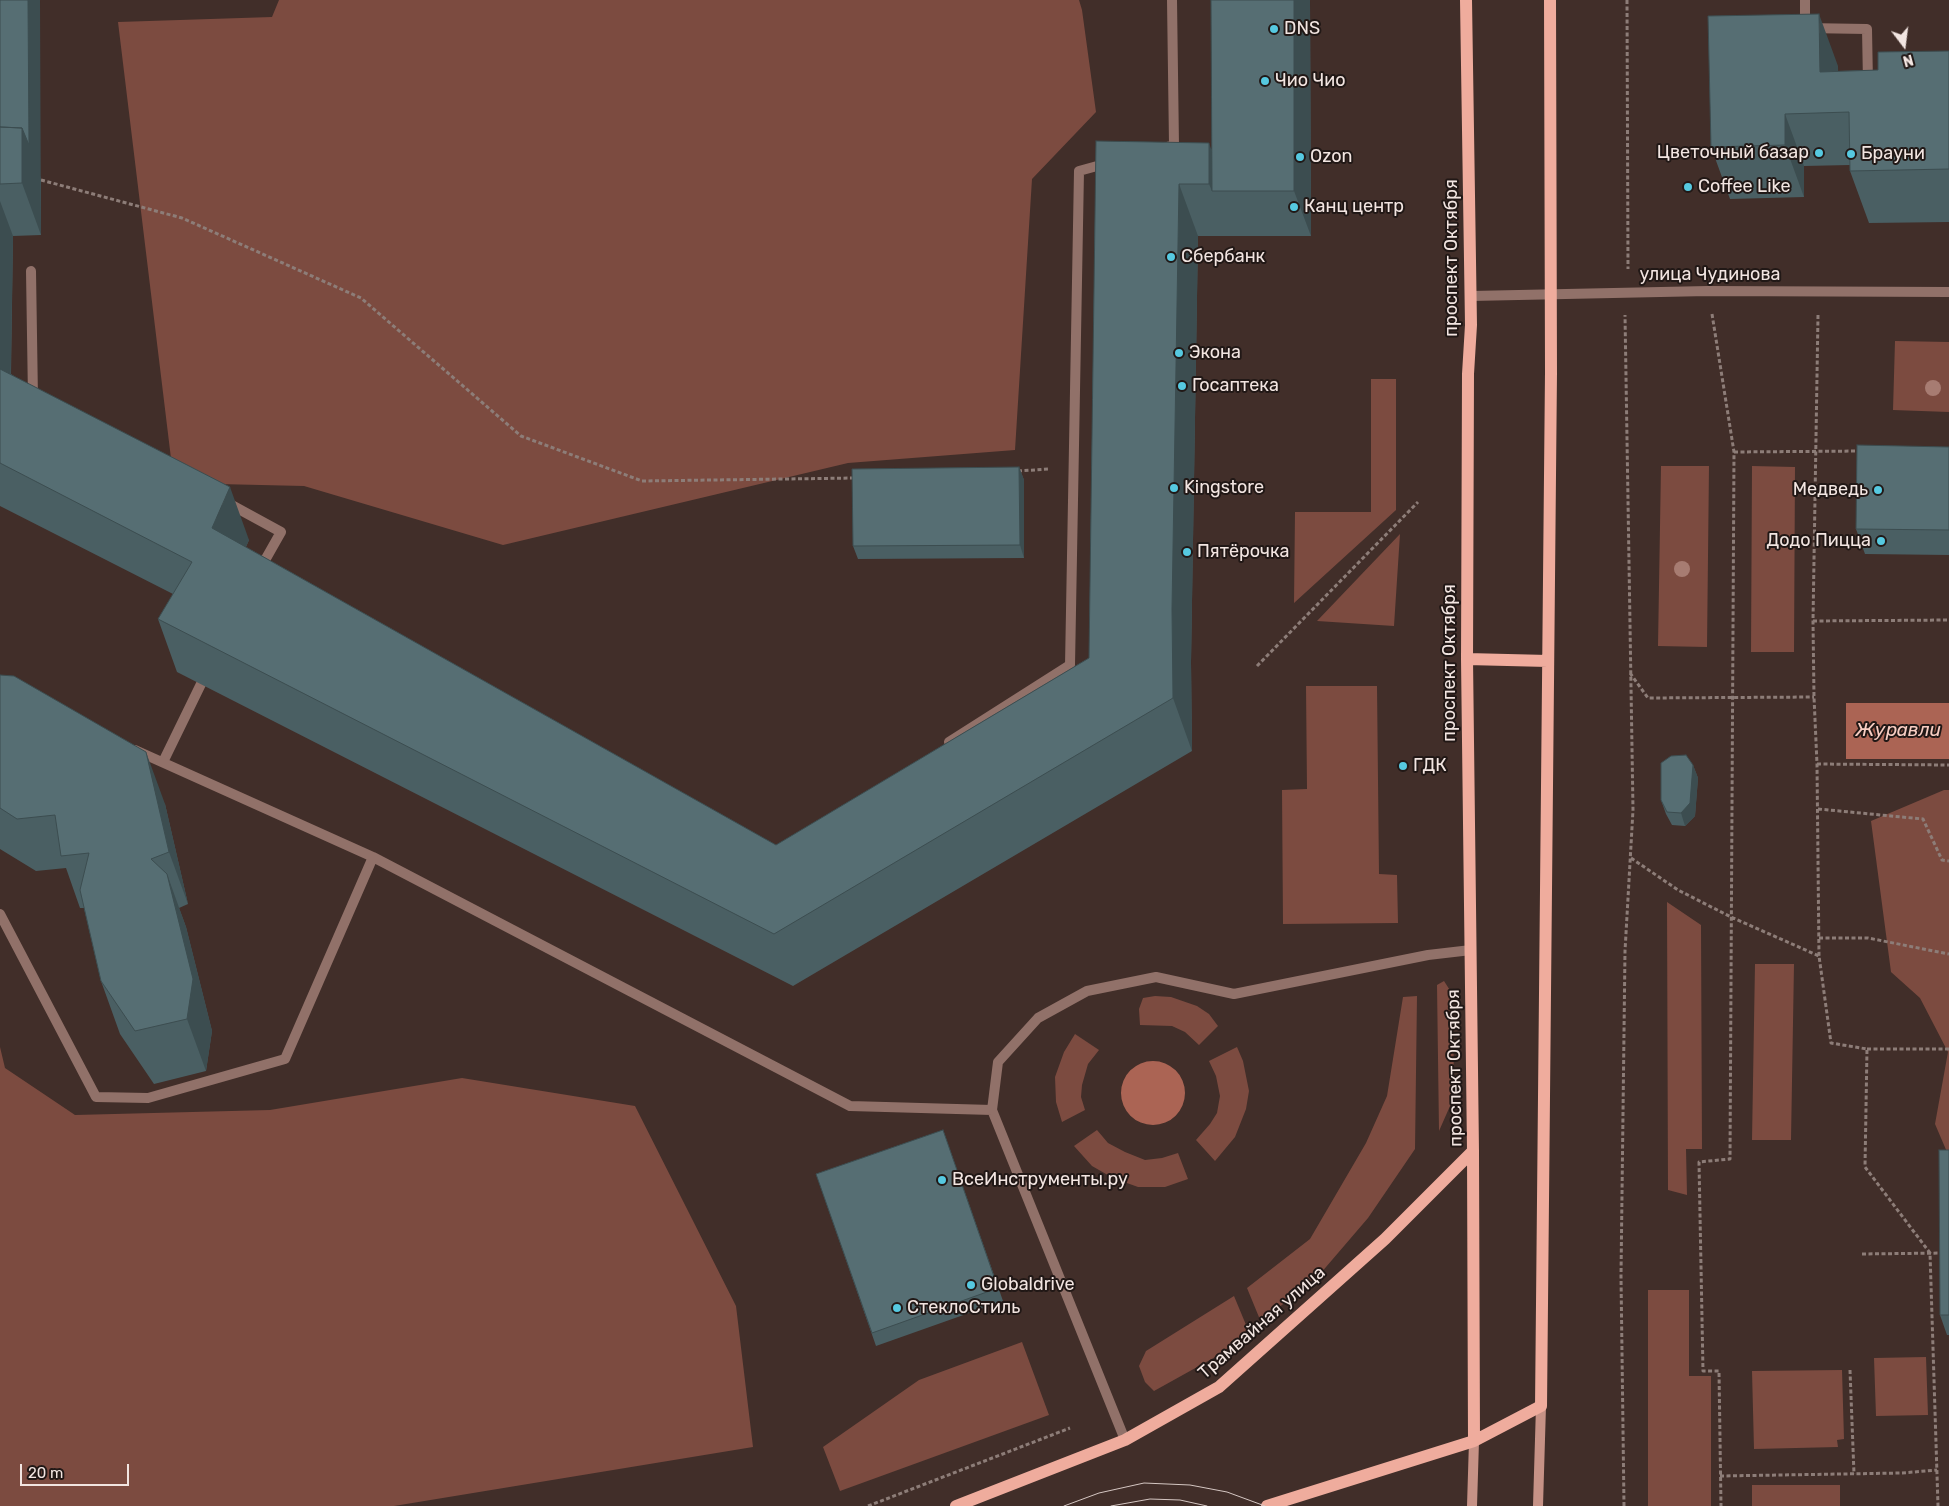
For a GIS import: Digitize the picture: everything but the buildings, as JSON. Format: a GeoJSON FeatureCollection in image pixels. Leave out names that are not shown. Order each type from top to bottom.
{"type":"FeatureCollection","features":[{"type":"Feature","properties":{"kind":"main road","name":"проспект Октября"},"geometry":{"type":"LineString","coordinates":[[1466,0],[1471,296],[1468,374],[1467,659],[1473,1151],[1474,1441],[1472,1506]]}},
{"type":"Feature","properties":{"kind":"main road"},"geometry":{"type":"LineString","coordinates":[[1538,1506],[1541,1406],[1548,661],[1550,0]]}},
{"type":"Feature","properties":{"kind":"main road"},"geometry":{"type":"LineString","coordinates":[[1467,659],[1548,661]]}},
{"type":"Feature","properties":{"kind":"main road","name":"Трамвайная улица"},"geometry":{"type":"LineString","coordinates":[[956,1506],[1125,1440],[1219,1387],[1385,1239],[1473,1151]]}},
{"type":"Feature","properties":{"kind":"main road"},"geometry":{"type":"LineString","coordinates":[[1268,1506],[1474,1441],[1541,1406]]}},
{"type":"Feature","properties":{"kind":"street"},"geometry":{"type":"LineString","coordinates":[[1155,150],[1174,145],[1172,0]]}},
{"type":"Feature","properties":{"kind":"street"},"geometry":{"type":"LineString","coordinates":[[1805,0],[1805,28],[1867,29],[1868,83],[1877,83]]}},
{"type":"Feature","properties":{"kind":"street"},"geometry":{"type":"LineString","coordinates":[[936,750],[1070,665],[1079,171],[1117,160]]}},
{"type":"Feature","properties":{"kind":"street"},"geometry":{"type":"LineString","coordinates":[[31,271],[33,399],[41,404]]}},
{"type":"Feature","properties":{"kind":"street","name":"улица Чудинова"},"geometry":{"type":"LineString","coordinates":[[1471,296],[1708,291],[1949,292]]}},
{"type":"Feature","properties":{"kind":"street"},"geometry":{"type":"LineString","coordinates":[[212,495],[281,532],[258,573],[267,578]]}},
{"type":"Feature","properties":{"kind":"street"},"geometry":{"type":"LineString","coordinates":[[163,762],[200,684]]}},
{"type":"Feature","properties":{"kind":"street"},"geometry":{"type":"LineString","coordinates":[[127,746],[373,857],[850,1106],[992,1110]]}},
{"type":"Feature","properties":{"kind":"street"},"geometry":{"type":"LineString","coordinates":[[0,914],[96,1097],[148,1098],[286,1059],[373,857]]}},
{"type":"Feature","properties":{"kind":"street"},"geometry":{"type":"LineString","coordinates":[[1125,1440],[992,1110],[998,1062],[1038,1018],[1087,991],[1156,977],[1234,994],[1428,955],[1471,950]]}},
{"type":"Feature","properties":{"kind":"path"},"geometry":{"type":"LineString","coordinates":[[1627,0],[1628,275]]}},
{"type":"Feature","properties":{"kind":"path"},"geometry":{"type":"LineString","coordinates":[[41,180],[182,218],[361,298],[521,436],[642,481],[861,478]]}},
{"type":"Feature","properties":{"kind":"path"},"geometry":{"type":"LineString","coordinates":[[1708,291],[1734,452],[1730,1159],[1700,1162],[1703,1370],[1719,1371],[1721,1506]]}},
{"type":"Feature","properties":{"kind":"path"},"geometry":{"type":"LineString","coordinates":[[1818,291],[1813,621],[1814,697],[1818,809],[1819,956],[1831,1043],[1866,1049],[1949,1049]]}},
{"type":"Feature","properties":{"kind":"path"},"geometry":{"type":"LineString","coordinates":[[1624,1506],[1621,1276],[1626,951],[1633,810],[1625,309]]}},
{"type":"Feature","properties":{"kind":"path"},"geometry":{"type":"LineString","coordinates":[[1734,452],[1863,452]]}},
{"type":"Feature","properties":{"kind":"path"},"geometry":{"type":"LineString","coordinates":[[1015,471],[1073,468]]}},
{"type":"Feature","properties":{"kind":"path"},"geometry":{"type":"LineString","coordinates":[[1256,666],[1418,502]]}},
{"type":"Feature","properties":{"kind":"path"},"geometry":{"type":"LineString","coordinates":[[1813,621],[1949,620]]}},
{"type":"Feature","properties":{"kind":"path"},"geometry":{"type":"LineString","coordinates":[[1630,673],[1648,698],[1814,697]]}},
{"type":"Feature","properties":{"kind":"path"},"geometry":{"type":"LineString","coordinates":[[1817,764],[1949,765]]}},
{"type":"Feature","properties":{"kind":"path"},"geometry":{"type":"LineString","coordinates":[[1818,809],[1923,819],[1942,860],[1949,861]]}},
{"type":"Feature","properties":{"kind":"path"},"geometry":{"type":"LineString","coordinates":[[1630,858],[1678,890],[1731,917],[1819,956]]}},
{"type":"Feature","properties":{"kind":"path"},"geometry":{"type":"LineString","coordinates":[[1819,938],[1868,938],[1942,951],[1949,954]]}},
{"type":"Feature","properties":{"kind":"path"},"geometry":{"type":"LineString","coordinates":[[1866,1049],[1865,1167],[1930,1253],[1938,1506]]}},
{"type":"Feature","properties":{"kind":"path"},"geometry":{"type":"LineString","coordinates":[[1862,1254],[1947,1253]]}},
{"type":"Feature","properties":{"kind":"path"},"geometry":{"type":"LineString","coordinates":[[1850,1370],[1854,1474]]}},
{"type":"Feature","properties":{"kind":"path"},"geometry":{"type":"LineString","coordinates":[[868,1506],[1070,1428]]}},
{"type":"Feature","properties":{"kind":"path"},"geometry":{"type":"LineString","coordinates":[[1720,1476],[1854,1474],[1937,1470]]}},
{"type":"Feature","properties":{"kind":"shaded area"},"geometry":{"type":"Polygon","coordinates":[[[279,0],[1079,0],[1096,112],[1032,179],[1015,450],[848,463],[503,545],[304,486],[174,483],[118,22],[272,17],[279,0]]]}},
{"type":"Feature","properties":{"kind":"shaded area"},"geometry":{"type":"Polygon","coordinates":[[[1895,341],[1949,342],[1949,412],[1893,410],[1895,341]]]}},
{"type":"Feature","properties":{"kind":"shaded area"},"geometry":{"type":"Polygon","coordinates":[[[1371,379],[1396,379],[1396,510],[1294,603],[1295,512],[1371,512],[1371,379]]]}},
{"type":"Feature","properties":{"kind":"shaded area"},"geometry":{"type":"Polygon","coordinates":[[[1661,466],[1709,466],[1707,647],[1658,646],[1661,466]]]}},
{"type":"Feature","properties":{"kind":"shaded area"},"geometry":{"type":"Polygon","coordinates":[[[1752,466],[1795,467],[1794,652],[1751,652],[1752,466]]]}},
{"type":"Feature","properties":{"kind":"shaded area"},"geometry":{"type":"Polygon","coordinates":[[[1400,534],[1394,626],[1317,621],[1400,534]]]}},
{"type":"Feature","properties":{"kind":"shaded area"},"geometry":{"type":"Polygon","coordinates":[[[1306,686],[1377,686],[1379,874],[1397,875],[1398,923],[1283,924],[1282,790],[1307,789],[1306,686]]]}},
{"type":"Feature","properties":{"kind":"shaded area"},"geometry":{"type":"Polygon","coordinates":[[[1944,790],[1949,790],[1949,1152],[1947,1152],[1935,1124],[1948,1052],[1920,998],[1891,972],[1871,821],[1944,790]]]}},
{"type":"Feature","properties":{"kind":"shaded area"},"geometry":{"type":"Polygon","coordinates":[[[1667,902],[1701,925],[1702,1149],[1686,1149],[1687,1195],[1668,1190],[1667,902]]]}},
{"type":"Feature","properties":{"kind":"shaded area"},"geometry":{"type":"Polygon","coordinates":[[[1755,964],[1794,964],[1791,1140],[1752,1140],[1755,964]]]}},
{"type":"Feature","properties":{"kind":"shaded area"},"geometry":{"type":"Polygon","coordinates":[[[1444,981],[1453,995],[1454,1097],[1439,1131],[1437,985],[1444,981]]]}},
{"type":"Feature","properties":{"kind":"shaded area"},"geometry":{"type":"Polygon","coordinates":[[[1155,996],[1171,997],[1197,1006],[1209,1014],[1218,1026],[1199,1045],[1185,1032],[1172,1026],[1140,1025],[1139,1009],[1143,998],[1155,996]]]}},
{"type":"Feature","properties":{"kind":"shaded area"},"geometry":{"type":"Polygon","coordinates":[[[1417,996],[1415,1149],[1368,1218],[1320,1274],[1261,1322],[1247,1288],[1310,1239],[1366,1143],[1387,1096],[1403,997],[1417,996]]]}},
{"type":"Feature","properties":{"kind":"shaded area"},"geometry":{"type":"Polygon","coordinates":[[[1075,1034],[1099,1050],[1088,1064],[1082,1085],[1081,1097],[1085,1110],[1062,1122],[1056,1102],[1055,1077],[1064,1052],[1075,1034]]]}},
{"type":"Feature","properties":{"kind":"shaded area"},"geometry":{"type":"Polygon","coordinates":[[[0,1047],[5,1068],[75,1115],[270,1110],[462,1078],[635,1106],[736,1306],[753,1447],[394,1506],[0,1506],[0,1047]]]}},
{"type":"Feature","properties":{"kind":"shaded area"},"geometry":{"type":"Polygon","coordinates":[[[1237,1047],[1243,1061],[1249,1091],[1246,1109],[1235,1137],[1215,1161],[1196,1140],[1217,1113],[1220,1096],[1216,1076],[1209,1061],[1237,1047]]]}},
{"type":"Feature","properties":{"kind":"shaded area"},"geometry":{"type":"Polygon","coordinates":[[[1097,1130],[1108,1143],[1145,1160],[1162,1158],[1178,1153],[1188,1179],[1165,1187],[1138,1187],[1113,1178],[1092,1166],[1074,1146],[1097,1130]]]}},
{"type":"Feature","properties":{"kind":"shaded area"},"geometry":{"type":"Polygon","coordinates":[[[1648,1290],[1689,1290],[1689,1376],[1711,1376],[1711,1506],[1648,1506],[1648,1290]]]}},
{"type":"Feature","properties":{"kind":"shaded area"},"geometry":{"type":"Polygon","coordinates":[[[1234,1296],[1249,1332],[1217,1356],[1154,1391],[1145,1382],[1139,1366],[1146,1351],[1234,1296]]]}},
{"type":"Feature","properties":{"kind":"shaded area"},"geometry":{"type":"Polygon","coordinates":[[[1022,1342],[1049,1415],[840,1491],[823,1447],[919,1380],[1022,1342]]]}},
{"type":"Feature","properties":{"kind":"shaded area"},"geometry":{"type":"Polygon","coordinates":[[[1926,1357],[1928,1415],[1876,1416],[1874,1358],[1926,1357]]]}},
{"type":"Feature","properties":{"kind":"shaded area"},"geometry":{"type":"Polygon","coordinates":[[[1842,1370],[1844,1439],[1837,1440],[1838,1447],[1754,1449],[1752,1371],[1842,1370]]]}},
{"type":"Feature","properties":{"kind":"shaded area"},"geometry":{"type":"Polygon","coordinates":[[[1752,1485],[1840,1485],[1840,1506],[1752,1506],[1752,1485]]]}},
{"type":"Feature","properties":{"kind":"water","name":"Журавли"},"geometry":{"type":"Polygon","coordinates":[[[1846,703],[1949,703],[1949,759],[1846,759],[1846,703]]]}},
{"type":"Feature","properties":{"kind":"water"},"geometry":{"type":"Polygon","coordinates":[[[1147,1061],[1159,1061],[1176,1070],[1183,1081],[1185,1093],[1183,1105],[1176,1116],[1159,1125],[1147,1125],[1135,1120],[1126,1111],[1121,1099],[1121,1087],[1126,1075],[1135,1066],[1147,1061]]]}},
{"type":"Feature","properties":{"kind":"tram line"},"geometry":{"type":"LineString","coordinates":[[1064,1506],[1099,1493],[1144,1483],[1190,1485],[1227,1492],[1265,1506]]}},
{"type":"Feature","properties":{"kind":"tram line"},"geometry":{"type":"LineString","coordinates":[[1111,1506],[1150,1499],[1180,1500],[1207,1506]]}},
{"type":"Feature","properties":{"kind":"place","name":"DNS"},"geometry":{"type":"Point","coordinates":[1274,29]}},
{"type":"Feature","properties":{"kind":"place","name":"Чио Чио"},"geometry":{"type":"Point","coordinates":[1265,81]}},
{"type":"Feature","properties":{"kind":"place","name":"Цветочный базар"},"geometry":{"type":"Point","coordinates":[1819,153]}},
{"type":"Feature","properties":{"kind":"place","name":"Брауни"},"geometry":{"type":"Point","coordinates":[1851,154]}},
{"type":"Feature","properties":{"kind":"place","name":"Ozon"},"geometry":{"type":"Point","coordinates":[1300,157]}},
{"type":"Feature","properties":{"kind":"place","name":"Coffee Like"},"geometry":{"type":"Point","coordinates":[1688,187]}},
{"type":"Feature","properties":{"kind":"place","name":"Канц центр"},"geometry":{"type":"Point","coordinates":[1294,207]}},
{"type":"Feature","properties":{"kind":"place","name":"Сбербанк"},"geometry":{"type":"Point","coordinates":[1171,257]}},
{"type":"Feature","properties":{"kind":"place","name":"Экона"},"geometry":{"type":"Point","coordinates":[1179,353]}},
{"type":"Feature","properties":{"kind":"place","name":"Госаптека"},"geometry":{"type":"Point","coordinates":[1182,386]}},
{"type":"Feature","properties":{"kind":"place","name":"Kingstore"},"geometry":{"type":"Point","coordinates":[1174,488]}},
{"type":"Feature","properties":{"kind":"place","name":"Медведь"},"geometry":{"type":"Point","coordinates":[1878,490]}},
{"type":"Feature","properties":{"kind":"place","name":"Додо Пицца"},"geometry":{"type":"Point","coordinates":[1881,541]}},
{"type":"Feature","properties":{"kind":"place","name":"Пятёрочка"},"geometry":{"type":"Point","coordinates":[1187,552]}},
{"type":"Feature","properties":{"kind":"place","name":"ГДК"},"geometry":{"type":"Point","coordinates":[1403,766]}},
{"type":"Feature","properties":{"kind":"place","name":"ВсеИнструменты.ру"},"geometry":{"type":"Point","coordinates":[942,1180]}},
{"type":"Feature","properties":{"kind":"place","name":"Globaldrive"},"geometry":{"type":"Point","coordinates":[971,1285]}},
{"type":"Feature","properties":{"kind":"place","name":"СтеклоСтиль"},"geometry":{"type":"Point","coordinates":[897,1308]}}]}
